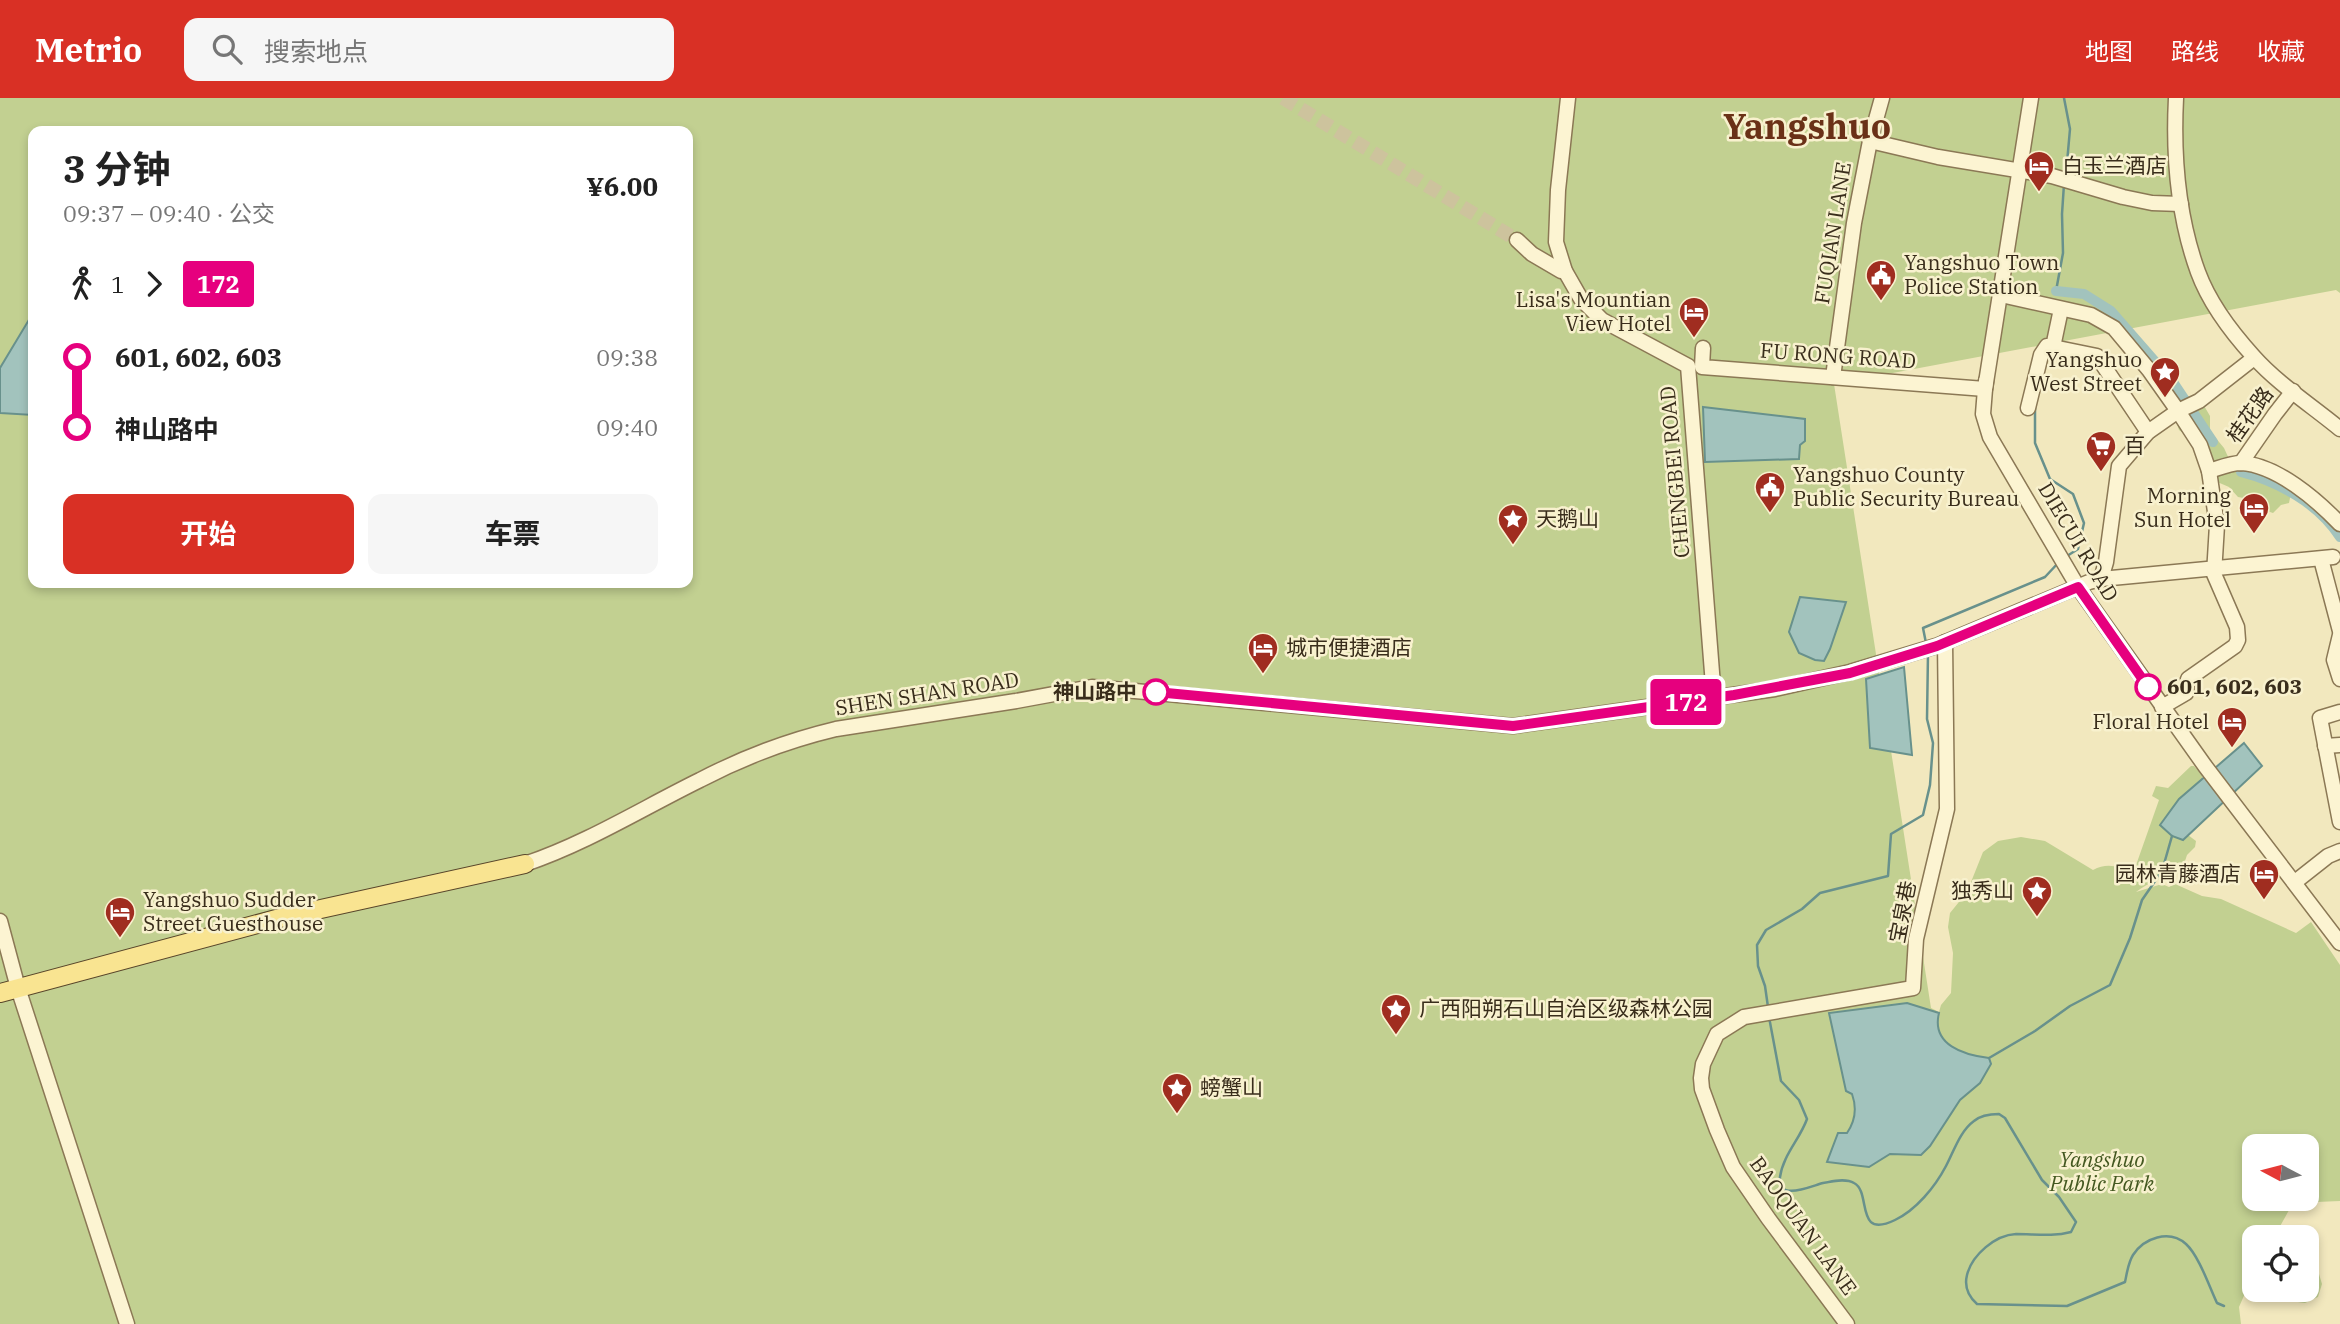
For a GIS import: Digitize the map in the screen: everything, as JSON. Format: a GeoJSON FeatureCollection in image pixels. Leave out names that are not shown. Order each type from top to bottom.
{"type":"FeatureCollection","features":[{"type":"Feature","properties":{"kind":"main road"},"geometry":{"type":"LineString","coordinates":[[0,993],[281,918],[525,864]]}},
{"type":"Feature","properties":{"kind":"street","name":"CHENGBEI ROAD"},"geometry":{"type":"LineString","coordinates":[[1568,98],[1558,190],[1556,242],[1565,271],[1581,299],[1602,320],[1695,367],[1714,698]]}},
{"type":"Feature","properties":{"kind":"street","name":"FUQIAN LANE"},"geometry":{"type":"LineString","coordinates":[[1833,377],[1854,223],[1881,98]]}},
{"type":"Feature","properties":{"kind":"street"},"geometry":{"type":"LineString","coordinates":[[1703,348],[1695,367],[1978,388],[2031,98]]}},
{"type":"Feature","properties":{"kind":"street","name":"DIECUI ROAD"},"geometry":{"type":"LineString","coordinates":[[2031,98],[2001,295],[1978,388],[1990,437],[2078,587],[2205,766],[2340,943]]}},
{"type":"Feature","properties":{"kind":"street"},"geometry":{"type":"LineString","coordinates":[[2176,98],[2174,136],[2180,204],[2199,273],[2222,315],[2254,358],[2340,429]]}},
{"type":"Feature","properties":{"kind":"street"},"geometry":{"type":"LineString","coordinates":[[1870,141],[1938,157],[2052,176],[2152,203],[2180,204]]}},
{"type":"Feature","properties":{"kind":"street"},"geometry":{"type":"LineString","coordinates":[[1517,240],[1532,254],[1565,271]]}},
{"type":"Feature","properties":{"kind":"street"},"geometry":{"type":"LineString","coordinates":[[2001,295],[2091,315],[2114,328],[2149,370],[2200,445],[2209,471],[2217,525],[2214,574],[2237,627],[2238,640],[2235,646],[2188,679],[2186,692],[2162,707]]}},
{"type":"Feature","properties":{"kind":"street"},"geometry":{"type":"LineString","coordinates":[[2053,347],[2059,308]]}},
{"type":"Feature","properties":{"kind":"street"},"geometry":{"type":"LineString","coordinates":[[2028,408],[2041,355],[2046,346],[2053,347],[2098,356],[2148,432]]}},
{"type":"Feature","properties":{"kind":"street"},"geometry":{"type":"LineString","coordinates":[[2101,579],[2106,562],[2119,466],[2148,432],[2178,411],[2199,401],[2254,358]]}},
{"type":"Feature","properties":{"kind":"street","name":"FU RONG ROAD"},"geometry":{"type":"LineString","coordinates":[[1695,367],[1978,388]]}},
{"type":"Feature","properties":{"kind":"street","name":"桂花路"},"geometry":{"type":"LineString","coordinates":[[2241,463],[2294,391]]}},
{"type":"Feature","properties":{"kind":"street"},"geometry":{"type":"LineString","coordinates":[[2209,471],[2241,463],[2266,470],[2291,482],[2327,510],[2340,524]]}},
{"type":"Feature","properties":{"kind":"street","name":"SHEN SHAN ROAD"},"geometry":{"type":"LineString","coordinates":[[525,864],[579,844],[700,779],[810,735],[1092,687],[1513,726],[1775,689],[1850,673],[1941,644],[2101,579],[2327,558],[2340,633]]}},
{"type":"Feature","properties":{"kind":"street"},"geometry":{"type":"LineString","coordinates":[[2340,633],[2334,660],[2340,680]]}},
{"type":"Feature","properties":{"kind":"street","name":"宝泉巷"},"geometry":{"type":"LineString","coordinates":[[1717,1034],[1744,1017],[1913,988],[1916,939],[1947,809],[1941,644]]}},
{"type":"Feature","properties":{"kind":"street"},"geometry":{"type":"LineString","coordinates":[[2340,712],[2320,719],[2332,746],[2340,822]]}},
{"type":"Feature","properties":{"kind":"street"},"geometry":{"type":"LineString","coordinates":[[2295,882],[2328,856],[2340,852]]}},
{"type":"Feature","properties":{"kind":"street"},"geometry":{"type":"LineString","coordinates":[[0,921],[18,988],[127,1324]]}},
{"type":"Feature","properties":{"kind":"street","name":"BAOQUAN LANE"},"geometry":{"type":"LineString","coordinates":[[1717,1034],[1707,1053],[1701,1078],[1717,1130],[1748,1191],[1847,1324]]}},
{"type":"Feature","properties":{"kind":"green space","name":"Yangshuo Public Park"},"geometry":{"type":"Polygon","coordinates":[[[0,98],[2340,98],[2340,293],[2336,290],[1834,384],[1931,1008],[1939,1012],[1951,993],[1953,953],[1948,927],[1950,913],[1967,892],[1983,852],[1998,841],[2021,837],[2045,841],[2093,870],[2109,866],[2135,868],[2159,800],[2152,796],[2156,786],[2168,788],[2191,766],[2202,775],[2202,779],[2179,799],[2182,840],[2188,835],[2196,841],[2195,847],[2187,855],[2181,873],[2157,880],[2136,892],[2162,884],[2169,887],[2175,884],[2202,896],[2221,899],[2296,933],[2311,922],[2340,965],[2340,1201],[2319,1202],[2319,1134],[2242,1134],[2242,1211],[2289,1211],[2281,1225],[2242,1225],[2242,1300],[2239,1307],[2241,1324],[0,1324],[0,98]]]}},
{"type":"Feature","properties":{"kind":"green space"},"geometry":{"type":"Polygon","coordinates":[[[2130,337],[2166,379],[2203,404],[2210,416],[2210,431],[2224,448],[2230,461],[2292,488],[2289,503],[2281,505],[2273,513],[2261,509],[2254,500],[2238,497],[2229,487],[2215,481],[2193,440],[2179,430],[2178,406],[2130,337]]]}},
{"type":"Feature","properties":{"kind":"water"},"geometry":{"type":"Polygon","coordinates":[[[28,321],[28,415],[0,413],[0,368],[28,321]]]}},
{"type":"Feature","properties":{"kind":"water"},"geometry":{"type":"Polygon","coordinates":[[[1703,407],[1805,419],[1805,441],[1800,445],[1799,459],[1705,462],[1703,407]]]}},
{"type":"Feature","properties":{"kind":"water"},"geometry":{"type":"Polygon","coordinates":[[[1800,597],[1846,602],[1824,661],[1799,653],[1789,632],[1800,597]]]}},
{"type":"Feature","properties":{"kind":"water"},"geometry":{"type":"Polygon","coordinates":[[[1904,667],[1912,755],[1870,748],[1866,679],[1904,667]]]}},
{"type":"Feature","properties":{"kind":"water"},"geometry":{"type":"Polygon","coordinates":[[[2244,743],[2262,766],[2183,840],[2172,836],[2160,825],[2179,799],[2244,743]]]}},
{"type":"Feature","properties":{"kind":"water"},"geometry":{"type":"Polygon","coordinates":[[[1907,1003],[1939,1013],[1938,1024],[1945,1041],[1960,1051],[1989,1058],[1991,1064],[1980,1083],[1960,1100],[1930,1146],[1921,1155],[1890,1154],[1869,1167],[1827,1162],[1838,1133],[1847,1133],[1850,1128],[1855,1109],[1852,1094],[1846,1091],[1829,1013],[1907,1003]]]}},
{"type":"Feature","properties":{"kind":"waterway"},"geometry":{"type":"LineString","coordinates":[[2064,98],[2070,129],[2066,174]]}},
{"type":"Feature","properties":{"kind":"waterway"},"geometry":{"type":"LineString","coordinates":[[2056,291],[2063,253],[2064,184]]}},
{"type":"Feature","properties":{"kind":"waterway"},"geometry":{"type":"LineString","coordinates":[[2056,291],[2084,294],[2111,311],[2173,382],[2213,442]]}},
{"type":"Feature","properties":{"kind":"waterway"},"geometry":{"type":"LineString","coordinates":[[2035,405],[2035,443],[2050,479],[2073,494],[2084,523],[2078,549],[2067,556]]}},
{"type":"Feature","properties":{"kind":"waterway"},"geometry":{"type":"LineString","coordinates":[[2241,472],[2297,496],[2321,514],[2340,537]]}},
{"type":"Feature","properties":{"kind":"waterway"},"geometry":{"type":"LineString","coordinates":[[1926,643],[1923,628],[2045,577],[2059,562]]}},
{"type":"Feature","properties":{"kind":"waterway"},"geometry":{"type":"LineString","coordinates":[[1768,1007],[1758,966],[1757,945],[1766,930],[1802,909],[1820,893],[1888,876],[1891,834],[1923,815],[1930,785],[1933,743],[1927,719],[1928,653]]}},
{"type":"Feature","properties":{"kind":"waterway"},"geometry":{"type":"LineString","coordinates":[[1989,1058],[2035,1031],[2070,1006],[2110,985],[2130,938],[2142,900],[2162,871],[2172,836]]}},
{"type":"Feature","properties":{"kind":"waterway"},"geometry":{"type":"LineString","coordinates":[[1769,1017],[1781,1081],[1799,1100],[1807,1119],[1782,1169],[1780,1185],[1784,1189],[1789,1191],[1831,1181],[1851,1181],[1859,1188],[1869,1219],[1874,1224],[1882,1225],[1903,1216],[1931,1190],[1969,1125],[1983,1116],[1999,1114],[2005,1118],[2042,1180],[2059,1197],[2076,1222],[2071,1232],[2064,1234],[2008,1235],[1985,1247],[1974,1260],[1966,1279],[1971,1298],[1977,1304],[2067,1306],[2125,1282],[2130,1261],[2138,1249],[2150,1240],[2165,1236],[2179,1239],[2191,1249],[2217,1303],[2224,1306]]}},
{"type":"Feature","properties":{"kind":"tunnel"},"geometry":{"type":"LineString","coordinates":[[1283,98],[1517,240]]}},
{"type":"Feature","properties":{"kind":"bus line","name":"172"},"geometry":{"type":"LineString","coordinates":[[1156,692],[1513,726],[1775,689],[1850,673],[1937,646],[2078,587],[2148,687]]}},
{"type":"Feature","properties":{"kind":"place","name":"白玉兰酒店"},"geometry":{"type":"Point","coordinates":[2039,193]}},
{"type":"Feature","properties":{"kind":"place","name":"Yangshuo Town Police Station"},"geometry":{"type":"Point","coordinates":[1881,302]}},
{"type":"Feature","properties":{"kind":"place","name":"Lisa's Mountian View Hotel"},"geometry":{"type":"Point","coordinates":[1694,339]}},
{"type":"Feature","properties":{"kind":"place","name":"Yangshuo West Street"},"geometry":{"type":"Point","coordinates":[2165,399]}},
{"type":"Feature","properties":{"kind":"place","name":"百"},"geometry":{"type":"Point","coordinates":[2101,473]}},
{"type":"Feature","properties":{"kind":"place","name":"Yangshuo County Public Security Bureau"},"geometry":{"type":"Point","coordinates":[1770,514]}},
{"type":"Feature","properties":{"kind":"place","name":"Morning Sun Hotel"},"geometry":{"type":"Point","coordinates":[2254,535]}},
{"type":"Feature","properties":{"kind":"place","name":"天鹅山"},"geometry":{"type":"Point","coordinates":[1513,546]}},
{"type":"Feature","properties":{"kind":"place","name":"城市便捷酒店"},"geometry":{"type":"Point","coordinates":[1263,675]}},
{"type":"Feature","properties":{"kind":"place","name":"601, 602, 603"},"geometry":{"type":"Point","coordinates":[2148,687]}},
{"type":"Feature","properties":{"kind":"place","name":"神山路中"},"geometry":{"type":"Point","coordinates":[1156,692]}},
{"type":"Feature","properties":{"kind":"place","name":"Floral Hotel"},"geometry":{"type":"Point","coordinates":[2232,749]}},
{"type":"Feature","properties":{"kind":"place","name":"园林青藤酒店"},"geometry":{"type":"Point","coordinates":[2264,901]}},
{"type":"Feature","properties":{"kind":"place","name":"独秀山"},"geometry":{"type":"Point","coordinates":[2037,918]}},
{"type":"Feature","properties":{"kind":"place","name":"Yangshuo Sudder Street Guesthouse"},"geometry":{"type":"Point","coordinates":[120,939]}},
{"type":"Feature","properties":{"kind":"place","name":"广西阳朔石山自治区级森林公园"},"geometry":{"type":"Point","coordinates":[1396,1036]}},
{"type":"Feature","properties":{"kind":"place","name":"螃蟹山"},"geometry":{"type":"Point","coordinates":[1177,1115]}},
{"type":"Feature","properties":{"kind":"district","name":"Yangshuo"},"geometry":{"type":"Point","coordinates":[1807,127]}}]}
